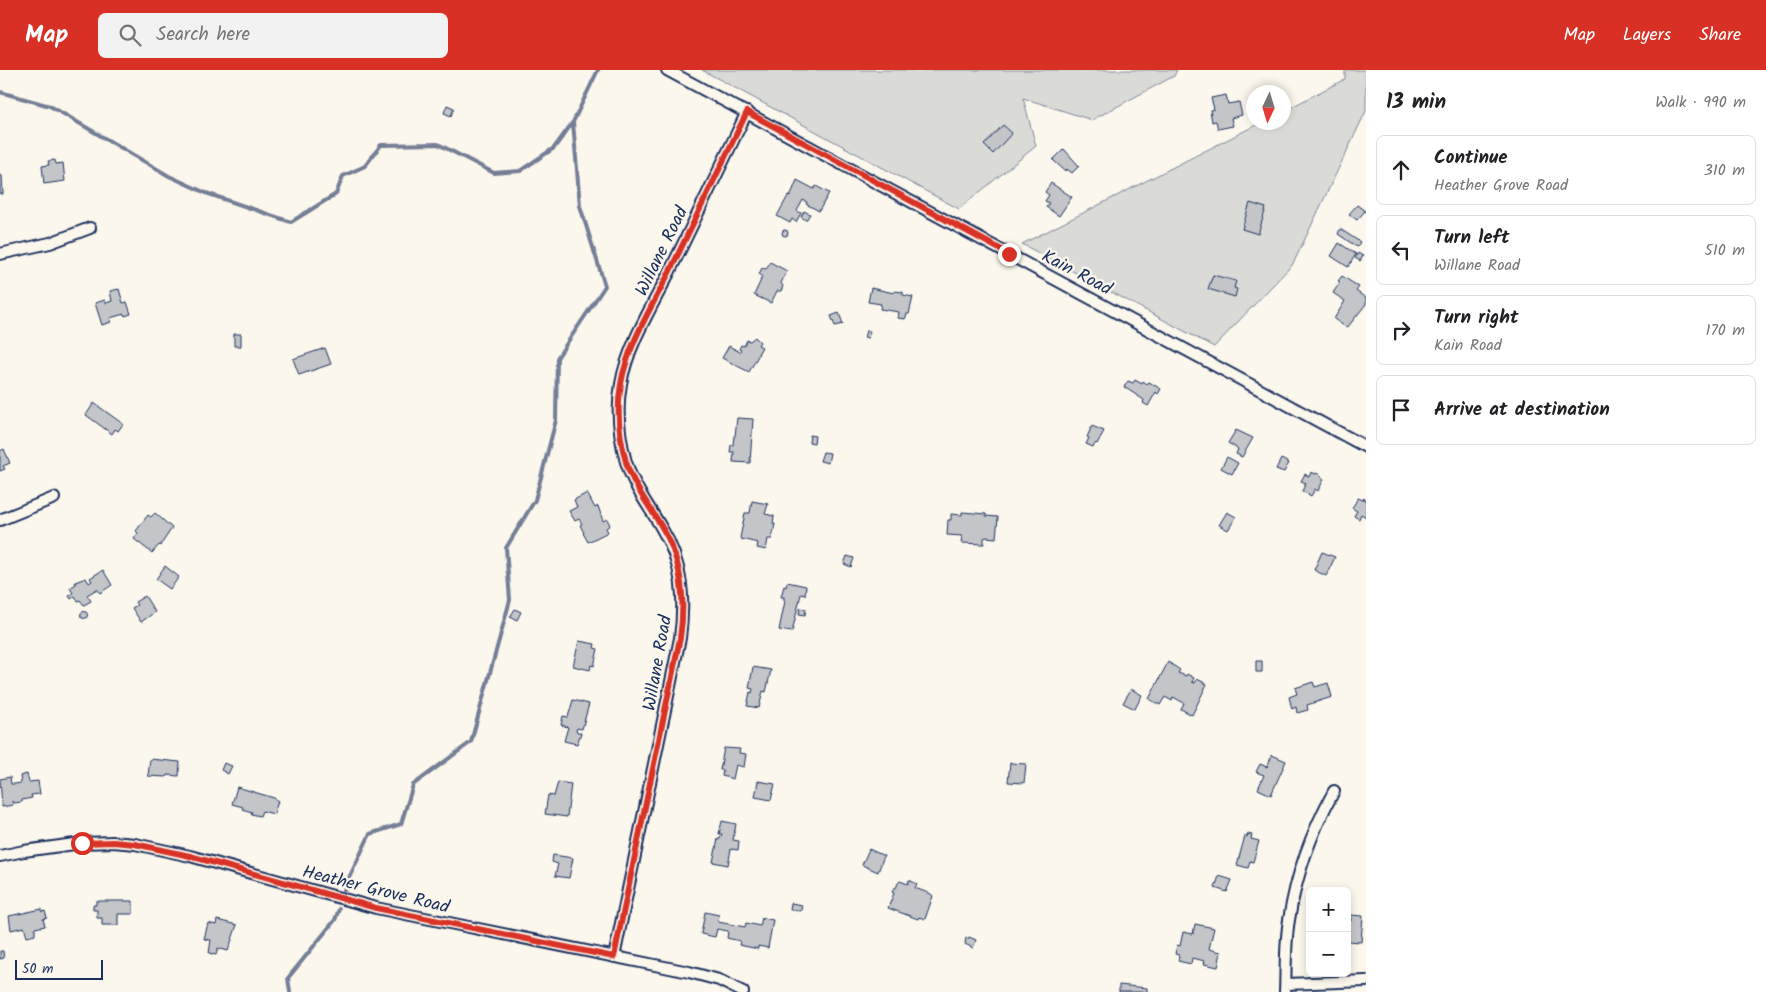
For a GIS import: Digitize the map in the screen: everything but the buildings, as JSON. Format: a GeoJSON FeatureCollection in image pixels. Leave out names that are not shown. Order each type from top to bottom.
{"type":"FeatureCollection","features":[{"type":"Feature","properties":{"kind":"street","name":"Kain Road"},"geometry":{"type":"LineString","coordinates":[[667,70],[1366,447]]}},
{"type":"Feature","properties":{"kind":"street","name":"Willane Road"},"geometry":{"type":"LineString","coordinates":[[614,957],[680,638],[683,598],[677,562],[668,539],[635,486],[627,463],[618,425],[618,400],[625,367],[648,314],[747,112]]}},
{"type":"Feature","properties":{"kind":"street"},"geometry":{"type":"LineString","coordinates":[[0,254],[50,243],[90,228]]}},
{"type":"Feature","properties":{"kind":"street"},"geometry":{"type":"LineString","coordinates":[[0,520],[54,498]]}},
{"type":"Feature","properties":{"kind":"street"},"geometry":{"type":"LineString","coordinates":[[1334,790],[1317,822],[1301,866],[1289,918],[1285,988],[1366,981]]}},
{"type":"Feature","properties":{"kind":"street","name":"Heather Grove Road"},"geometry":{"type":"LineString","coordinates":[[0,856],[82,843],[113,842],[135,844],[190,856],[376,908],[711,978],[743,992]]}},
{"type":"Feature","properties":{"kind":"shaded area"},"geometry":{"type":"Polygon","coordinates":[[[702,70],[1177,70],[1174,76],[1092,120],[1023,98],[1036,146],[959,209],[702,70]]]}},
{"type":"Feature","properties":{"kind":"shaded area"},"geometry":{"type":"Polygon","coordinates":[[[1345,70],[1366,70],[1366,111],[1293,264],[1214,347],[1022,244],[1246,130],[1291,130],[1291,107],[1345,79],[1345,70]]]}},
{"type":"Feature","properties":{"kind":"waterway"},"geometry":{"type":"LineString","coordinates":[[0,92],[50,106],[169,176],[206,193],[291,222],[336,194],[343,176],[365,166],[381,145],[438,144],[494,173],[520,171],[554,148],[573,122],[598,70]]}},
{"type":"Feature","properties":{"kind":"waterway"},"geometry":{"type":"LineString","coordinates":[[344,890],[370,834],[401,824],[413,785],[471,742],[510,600],[506,548],[535,500],[556,420],[557,358],[605,286],[580,206],[573,122]]}},
{"type":"Feature","properties":{"kind":"waterway"},"geometry":{"type":"LineString","coordinates":[[290,992],[288,978],[335,920],[339,909]]}},
{"type":"Feature","properties":{"kind":"route"},"geometry":{"type":"LineString","coordinates":[[82,843],[113,842],[135,844],[190,856],[376,908],[614,957],[683,618],[682,583],[677,562],[661,526],[635,486],[619,433],[618,400],[625,367],[648,314],[747,112],[1009,254]]}}]}
